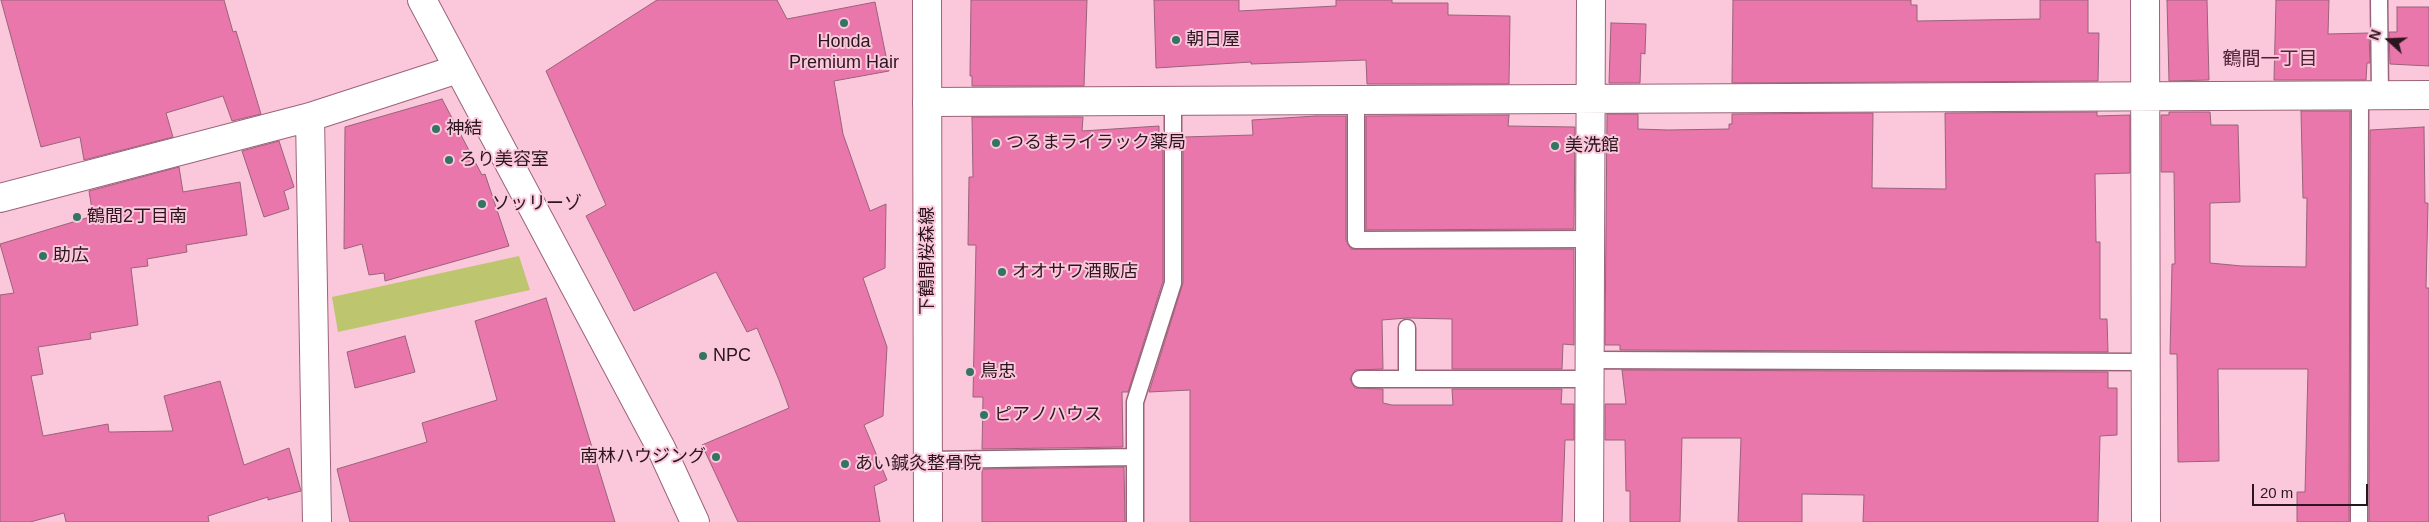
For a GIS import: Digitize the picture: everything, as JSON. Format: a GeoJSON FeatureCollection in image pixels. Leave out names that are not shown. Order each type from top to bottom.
{"type":"FeatureCollection","features":[{"type":"Feature","properties":{"kind":"street"},"geometry":{"type":"LineString","coordinates":[[422,0],[661,448],[695,522]]}},
{"type":"Feature","properties":{"kind":"street","name":"下鶴間桜森線"},"geometry":{"type":"LineString","coordinates":[[927,0],[928,522]]}},
{"type":"Feature","properties":{"kind":"street"},"geometry":{"type":"LineString","coordinates":[[1589,522],[1590,0]]}},
{"type":"Feature","properties":{"kind":"street"},"geometry":{"type":"LineString","coordinates":[[2145,0],[2146,522]]}},
{"type":"Feature","properties":{"kind":"street"},"geometry":{"type":"LineString","coordinates":[[0,198],[310,117],[458,69]]}},
{"type":"Feature","properties":{"kind":"street"},"geometry":{"type":"LineString","coordinates":[[927,102],[2429,95]]}},
{"type":"Feature","properties":{"kind":"street"},"geometry":{"type":"LineString","coordinates":[[310,117],[318,522]]}},
{"type":"Feature","properties":{"kind":"lane"},"geometry":{"type":"LineString","coordinates":[[2359,522],[2370,96],[2379,0]]}},
{"type":"Feature","properties":{"kind":"lane"},"geometry":{"type":"LineString","coordinates":[[1356,100],[1356,240],[1590,239]]}},
{"type":"Feature","properties":{"kind":"lane"},"geometry":{"type":"LineString","coordinates":[[1135,522],[1134,457],[1136,402],[1173,283],[1173,101]]}},
{"type":"Feature","properties":{"kind":"lane"},"geometry":{"type":"LineString","coordinates":[[1407,328],[1407,379]]}},
{"type":"Feature","properties":{"kind":"lane"},"geometry":{"type":"LineString","coordinates":[[1360,379],[1407,379],[1590,369],[2146,362]]}},
{"type":"Feature","properties":{"kind":"lane"},"geometry":{"type":"LineString","coordinates":[[928,460],[1134,457]]}},
{"type":"Feature","properties":{"kind":"green space"},"geometry":{"type":"Polygon","coordinates":[[[519,256],[530,290],[338,332],[332,297],[519,256]]]}},
{"type":"Feature","properties":{"kind":"building"},"geometry":{"type":"Polygon","coordinates":[[[1,0],[224,0],[233,32],[236,31],[261,114],[232,121],[223,96],[166,113],[173,137],[84,160],[80,137],[41,147],[1,0]]]}},
{"type":"Feature","properties":{"kind":"building"},"geometry":{"type":"Polygon","coordinates":[[[657,0],[777,0],[787,19],[875,2],[889,71],[834,81],[843,134],[870,211],[886,204],[885,268],[863,278],[887,347],[883,416],[864,425],[887,480],[874,486],[880,522],[738,522],[702,445],[789,408],[757,328],[747,332],[716,272],[634,311],[586,216],[606,205],[546,71],[657,0]]]}},
{"type":"Feature","properties":{"kind":"building"},"geometry":{"type":"Polygon","coordinates":[[[971,0],[1087,0],[1084,86],[972,86],[972,76],[970,76],[971,0]]]}},
{"type":"Feature","properties":{"kind":"building"},"geometry":{"type":"Polygon","coordinates":[[[1154,0],[1239,0],[1239,11],[1336,6],[1336,0],[1392,0],[1392,3],[1448,3],[1448,15],[1510,16],[1509,84],[1367,84],[1366,60],[1251,64],[1251,62],[1156,68],[1154,0]]]}},
{"type":"Feature","properties":{"kind":"building"},"geometry":{"type":"Polygon","coordinates":[[[1733,0],[1911,0],[1911,5],[1917,5],[1917,21],[2040,19],[2040,0],[2088,0],[2088,33],[2099,33],[2098,81],[1732,83],[1733,0]]]}},
{"type":"Feature","properties":{"kind":"building"},"geometry":{"type":"Polygon","coordinates":[[[2167,0],[2207,0],[2209,80],[2169,81],[2167,0]]]}},
{"type":"Feature","properties":{"kind":"building"},"geometry":{"type":"Polygon","coordinates":[[[2276,0],[2329,0],[2328,34],[2369,33],[2370,63],[2367,63],[2366,80],[2274,80],[2276,0]]]}},
{"type":"Feature","properties":{"kind":"building"},"geometry":{"type":"Polygon","coordinates":[[[2397,7],[2429,7],[2429,66],[2390,64],[2389,32],[2397,32],[2397,7]]]}},
{"type":"Feature","properties":{"kind":"building"},"geometry":{"type":"Polygon","coordinates":[[[1611,23],[1646,24],[1645,54],[1641,53],[1640,83],[1609,83],[1611,23]]]}},
{"type":"Feature","properties":{"kind":"building"},"geometry":{"type":"Polygon","coordinates":[[[442,99],[482,175],[485,174],[509,246],[385,281],[384,273],[369,275],[362,244],[344,249],[345,127],[442,99]]]}},
{"type":"Feature","properties":{"kind":"building"},"geometry":{"type":"Polygon","coordinates":[[[2301,111],[2350,111],[2349,522],[2297,522],[2297,492],[2305,492],[2308,369],[2218,369],[2219,461],[2178,462],[2177,354],[2170,354],[2172,264],[2175,264],[2174,172],[2161,172],[2161,115],[2169,115],[2169,112],[2210,112],[2211,125],[2238,125],[2240,202],[2210,203],[2210,263],[2242,266],[2306,267],[2307,198],[2303,198],[2301,111]]]}},
{"type":"Feature","properties":{"kind":"building"},"geometry":{"type":"Polygon","coordinates":[[[2097,112],[2097,116],[2130,115],[2130,173],[2095,174],[2096,242],[2100,242],[2100,319],[2107,319],[2108,352],[1620,350],[1620,345],[1605,345],[1607,114],[1638,114],[1638,129],[1668,130],[1729,129],[1729,124],[1732,124],[1732,114],[1873,113],[1872,188],[1946,189],[1945,113],[2097,112]]]}},
{"type":"Feature","properties":{"kind":"building"},"geometry":{"type":"Polygon","coordinates":[[[1509,115],[1508,126],[1575,127],[1574,229],[1366,230],[1366,116],[1509,115]]]}},
{"type":"Feature","properties":{"kind":"building"},"geometry":{"type":"Polygon","coordinates":[[[1346,116],[1346,240],[1351,249],[1574,249],[1574,345],[1563,344],[1562,369],[1452,369],[1452,319],[1407,318],[1382,320],[1383,369],[1355,370],[1350,379],[1355,388],[1383,389],[1383,403],[1392,405],[1453,405],[1452,389],[1562,389],[1561,404],[1574,404],[1574,440],[1565,440],[1562,522],[1190,522],[1190,390],[1149,392],[1183,283],[1183,137],[1253,135],[1252,120],[1346,116]]]}},
{"type":"Feature","properties":{"kind":"building"},"geometry":{"type":"Polygon","coordinates":[[[972,117],[1083,117],[1082,131],[1159,126],[1159,138],[1163,138],[1163,281],[1128,392],[1122,392],[1123,447],[982,449],[983,397],[973,397],[976,245],[968,245],[969,177],[973,177],[972,117]]]}},
{"type":"Feature","properties":{"kind":"building"},"geometry":{"type":"Polygon","coordinates":[[[2424,127],[2425,203],[2428,203],[2426,288],[2429,288],[2429,522],[2369,522],[2370,130],[2424,127]]]}},
{"type":"Feature","properties":{"kind":"building"},"geometry":{"type":"Polygon","coordinates":[[[279,141],[294,187],[284,191],[289,209],[264,217],[242,151],[279,141]]]}},
{"type":"Feature","properties":{"kind":"building"},"geometry":{"type":"Polygon","coordinates":[[[179,167],[183,192],[240,182],[247,235],[186,245],[187,252],[147,259],[148,266],[131,268],[138,325],[90,333],[91,339],[38,347],[43,374],[31,376],[43,436],[108,424],[109,432],[173,431],[164,396],[220,381],[244,465],[289,448],[301,491],[268,500],[268,497],[208,516],[209,522],[66,522],[64,513],[30,522],[0,522],[0,295],[14,293],[0,244],[93,216],[89,191],[179,167]]]}},
{"type":"Feature","properties":{"kind":"building"},"geometry":{"type":"Polygon","coordinates":[[[546,298],[615,522],[350,522],[337,469],[427,442],[422,423],[497,400],[475,321],[546,298]]]}},
{"type":"Feature","properties":{"kind":"building"},"geometry":{"type":"Polygon","coordinates":[[[405,336],[415,372],[355,388],[347,352],[405,336]]]}},
{"type":"Feature","properties":{"kind":"building"},"geometry":{"type":"Polygon","coordinates":[[[1622,370],[2108,372],[2108,388],[2117,388],[2117,435],[2100,436],[2098,522],[1863,522],[1864,495],[1802,494],[1802,522],[1738,522],[1741,438],[1682,438],[1680,522],[1630,522],[1630,491],[1626,491],[1625,440],[1605,440],[1605,404],[1626,404],[1622,370]]]}},
{"type":"Feature","properties":{"kind":"building"},"geometry":{"type":"Polygon","coordinates":[[[1124,467],[1125,522],[982,522],[982,469],[1124,467]]]}},
{"type":"Feature","properties":{"kind":"place","name":"Honda Premium Hair"},"geometry":{"type":"Point","coordinates":[844,23]}},
{"type":"Feature","properties":{"kind":"place","name":"朝日屋"},"geometry":{"type":"Point","coordinates":[1176,40]}},
{"type":"Feature","properties":{"kind":"place","name":"神結"},"geometry":{"type":"Point","coordinates":[436,129]}},
{"type":"Feature","properties":{"kind":"place","name":"つるまライラック薬局"},"geometry":{"type":"Point","coordinates":[996,143]}},
{"type":"Feature","properties":{"kind":"place","name":"美洗館"},"geometry":{"type":"Point","coordinates":[1555,146]}},
{"type":"Feature","properties":{"kind":"place","name":"ろり美容室"},"geometry":{"type":"Point","coordinates":[449,160]}},
{"type":"Feature","properties":{"kind":"place","name":"ソッリーゾ"},"geometry":{"type":"Point","coordinates":[482,204]}},
{"type":"Feature","properties":{"kind":"place","name":"鶴間2丁目南"},"geometry":{"type":"Point","coordinates":[77,217]}},
{"type":"Feature","properties":{"kind":"place","name":"助広"},"geometry":{"type":"Point","coordinates":[43,256]}},
{"type":"Feature","properties":{"kind":"place","name":"オオサワ酒販店"},"geometry":{"type":"Point","coordinates":[1002,272]}},
{"type":"Feature","properties":{"kind":"place","name":"NPC"},"geometry":{"type":"Point","coordinates":[703,356]}},
{"type":"Feature","properties":{"kind":"place","name":"鳥忠"},"geometry":{"type":"Point","coordinates":[970,372]}},
{"type":"Feature","properties":{"kind":"place","name":"ピアノハウス"},"geometry":{"type":"Point","coordinates":[984,415]}},
{"type":"Feature","properties":{"kind":"place","name":"南林ハウジング"},"geometry":{"type":"Point","coordinates":[716,457]}},
{"type":"Feature","properties":{"kind":"place","name":"あい鍼灸整骨院"},"geometry":{"type":"Point","coordinates":[845,464]}},
{"type":"Feature","properties":{"kind":"district","name":"鶴間一丁目"},"geometry":{"type":"Point","coordinates":[2270,60]}}]}
